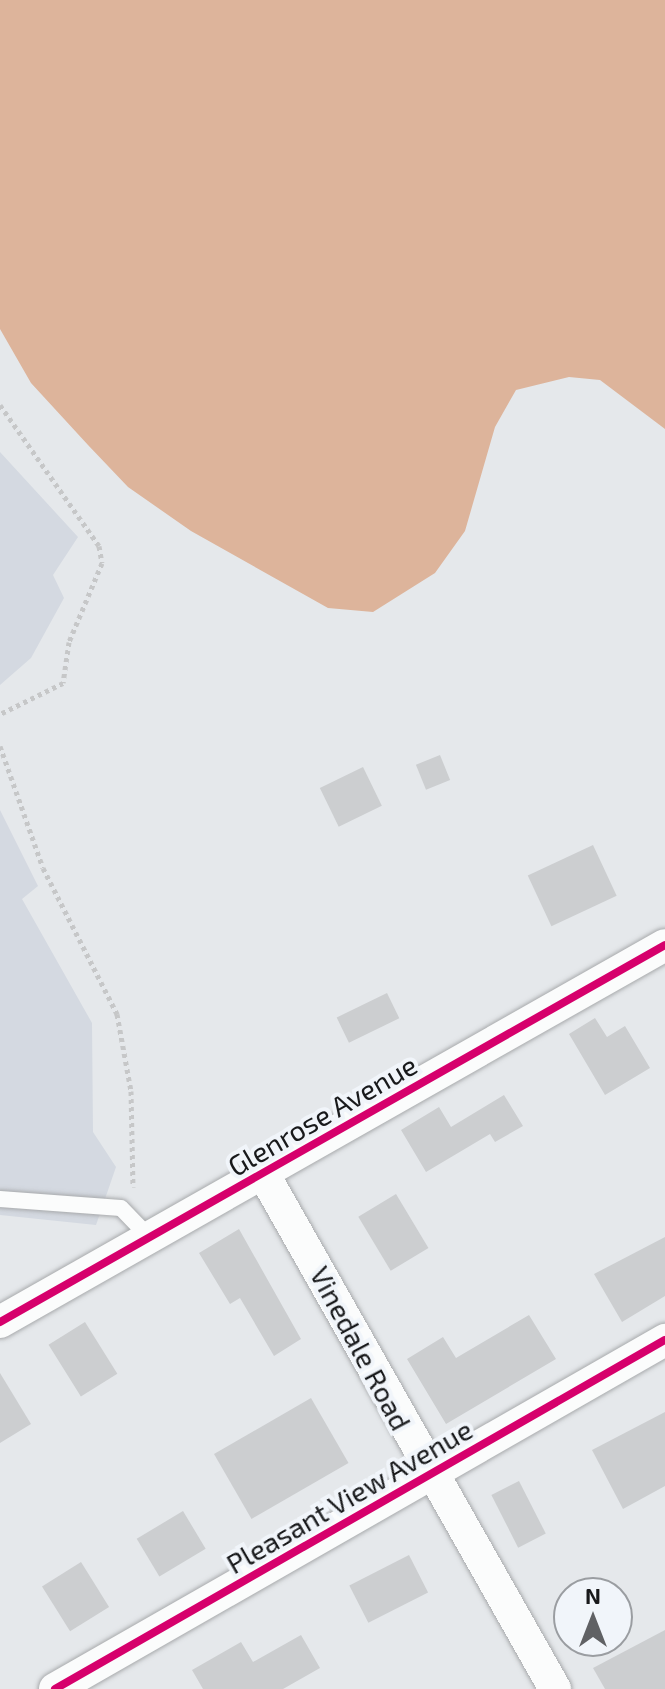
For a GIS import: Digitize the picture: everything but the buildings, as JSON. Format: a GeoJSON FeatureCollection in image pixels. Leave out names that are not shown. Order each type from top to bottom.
{"type":"FeatureCollection","features":[{"type":"Feature","properties":{"kind":"street","name":"Glenrose Avenue"},"geometry":{"type":"LineString","coordinates":[[0,1322],[665,945]]}},
{"type":"Feature","properties":{"kind":"street","name":"Vinedale Road"},"geometry":{"type":"LineString","coordinates":[[263,1173],[430,1475],[555,1689]]}},
{"type":"Feature","properties":{"kind":"street","name":"Pleasant View Avenue"},"geometry":{"type":"LineString","coordinates":[[55,1689],[665,1340]]}},
{"type":"Feature","properties":{"kind":"lane"},"geometry":{"type":"LineString","coordinates":[[0,1199],[121,1208],[149,1237]]}},
{"type":"Feature","properties":{"kind":"path"},"geometry":{"type":"LineString","coordinates":[[0,405],[24,449],[99,546],[102,563],[69,642],[63,683],[0,714]]}},
{"type":"Feature","properties":{"kind":"path"},"geometry":{"type":"LineString","coordinates":[[0,746],[43,868],[117,1014],[131,1091],[131,1178],[149,1237]]}},
{"type":"Feature","properties":{"kind":"shaded area"},"geometry":{"type":"Polygon","coordinates":[[[0,0],[665,0],[665,429],[600,380],[569,377],[516,390],[495,427],[465,531],[435,573],[373,612],[328,608],[191,531],[128,487],[88,445],[31,383],[0,329],[0,0]]]}},
{"type":"Feature","properties":{"kind":"shaded area"},"geometry":{"type":"Polygon","coordinates":[[[0,452],[78,537],[53,575],[64,598],[31,658],[0,685],[0,452]]]}},
{"type":"Feature","properties":{"kind":"shaded area"},"geometry":{"type":"Polygon","coordinates":[[[0,810],[38,886],[22,899],[92,1023],[93,1132],[116,1167],[96,1225],[0,1215],[0,810]]]}},
{"type":"Feature","properties":{"kind":"cycle path"},"geometry":{"type":"LineString","coordinates":[[0,1322],[665,945]]}},
{"type":"Feature","properties":{"kind":"cycle path"},"geometry":{"type":"LineString","coordinates":[[55,1689],[665,1340]]}}]}
